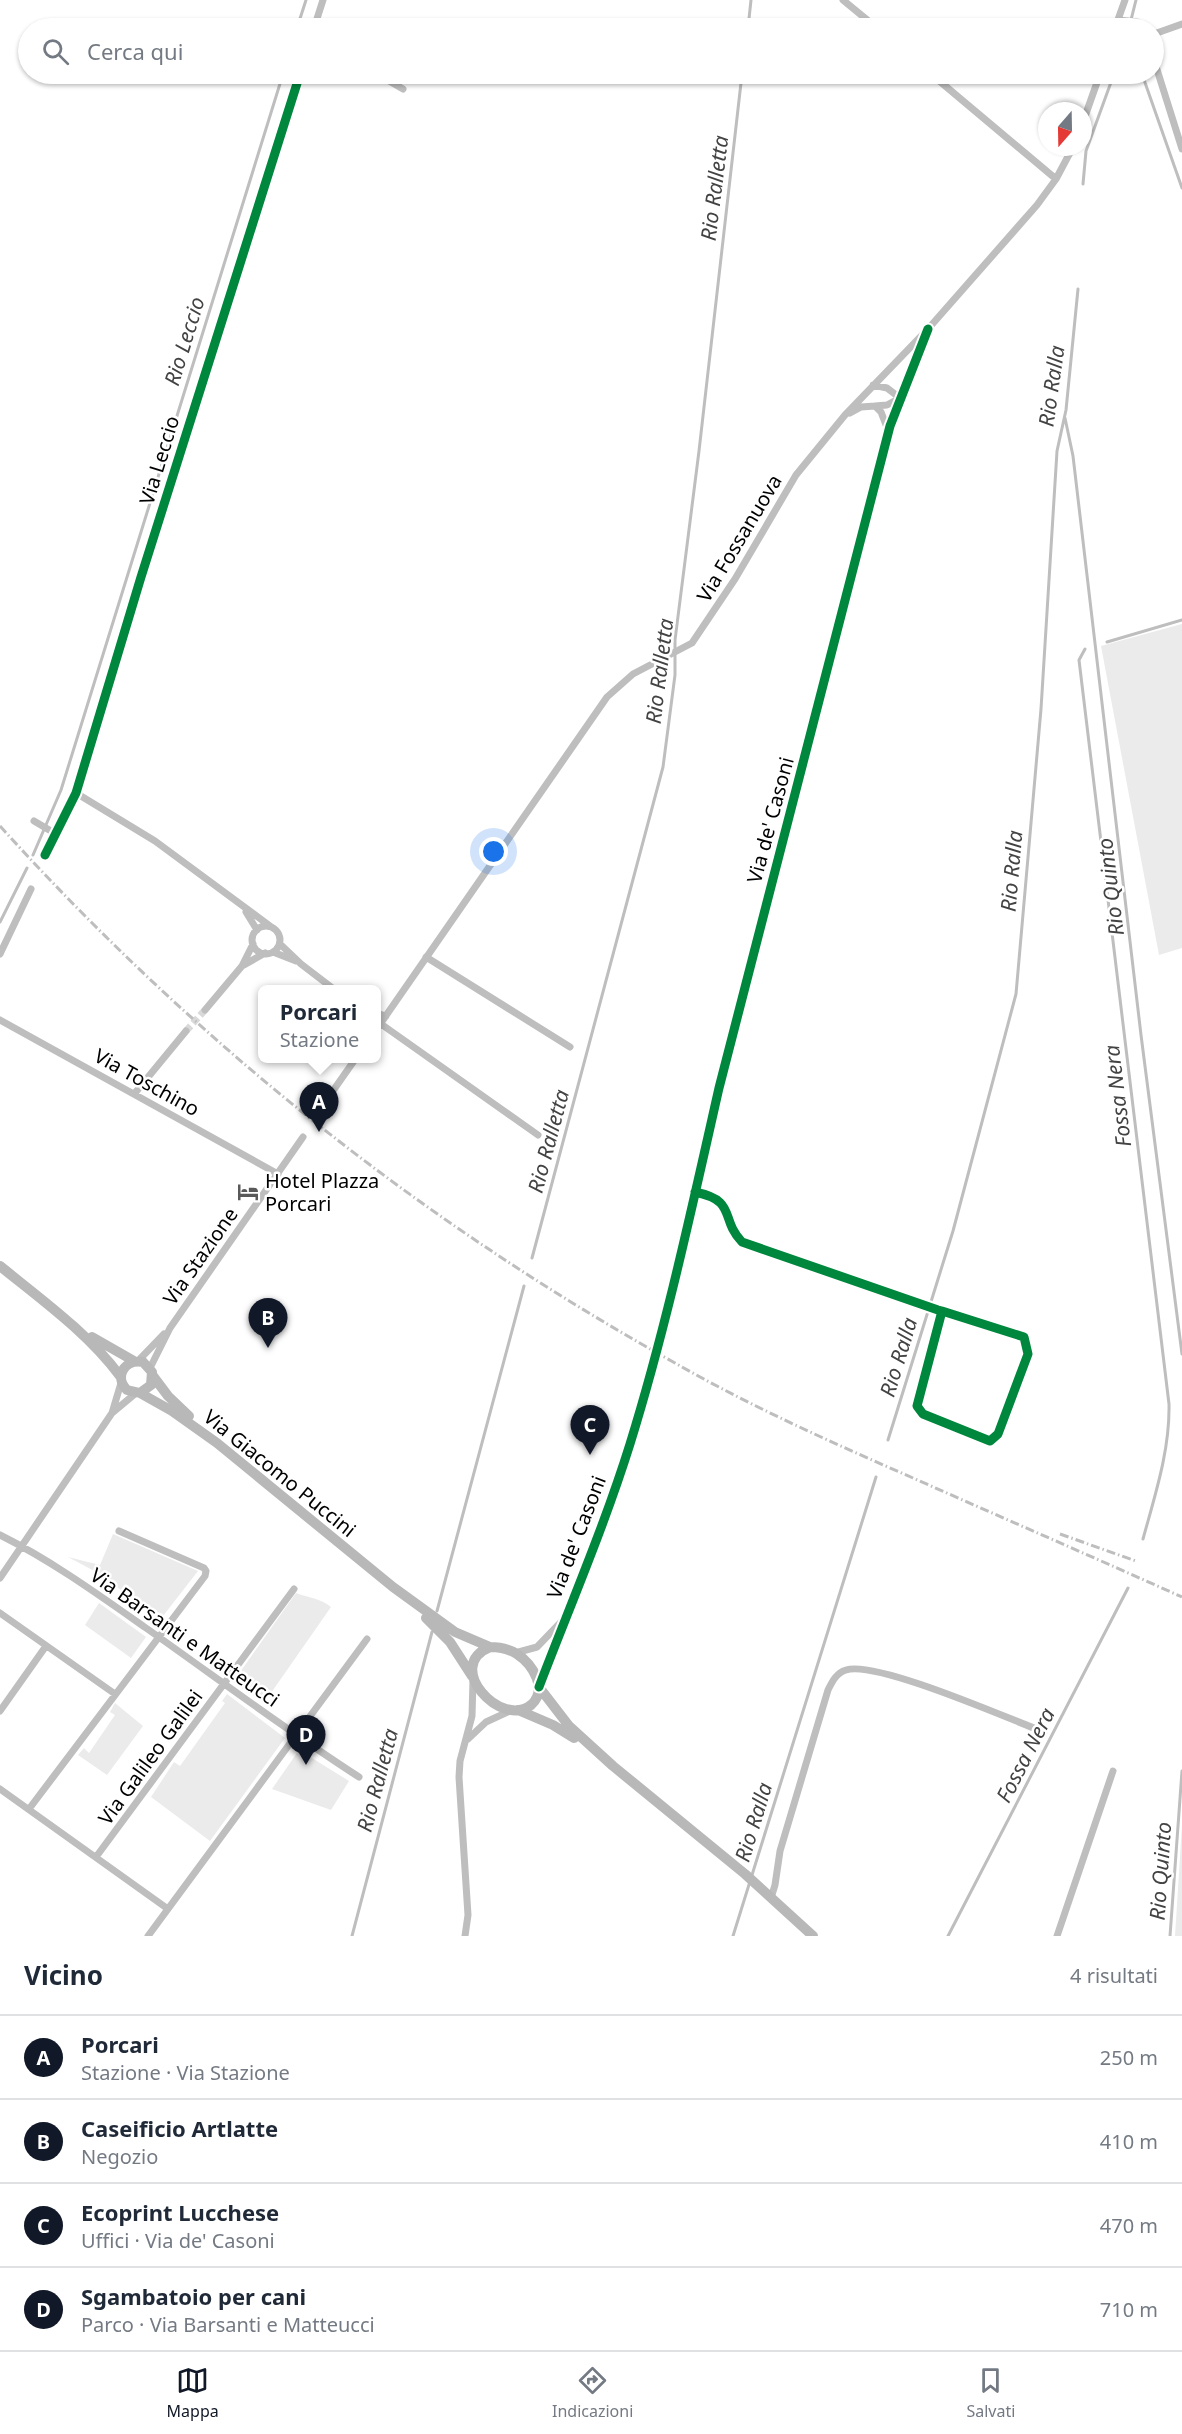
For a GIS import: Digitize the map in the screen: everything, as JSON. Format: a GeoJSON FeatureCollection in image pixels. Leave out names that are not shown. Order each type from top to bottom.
{"type":"FeatureCollection","features":[{"type":"Feature","properties":{"kind":"main road"},"geometry":{"type":"LineString","coordinates":[[0,1266],[63,1317],[106,1358],[127,1390],[138,1393],[151,1385],[151,1372]]}},
{"type":"Feature","properties":{"kind":"main road"},"geometry":{"type":"LineString","coordinates":[[63,1317],[107,1347],[136,1361],[151,1372],[175,1403],[218,1443]]}},
{"type":"Feature","properties":{"kind":"main road"},"geometry":{"type":"LineString","coordinates":[[121,1379],[126,1365],[136,1361]]}},
{"type":"Feature","properties":{"kind":"main road","name":"Via Giacomo Puccini"},"geometry":{"type":"LineString","coordinates":[[138,1393],[172,1411],[218,1443],[393,1587],[455,1632],[490,1647],[515,1653],[531,1668],[539,1687],[569,1726],[613,1766],[745,1874],[813,1936]]}},
{"type":"Feature","properties":{"kind":"main road","name":"Via Giacomo Puccini"},"geometry":{"type":"LineString","coordinates":[[393,1587],[450,1642],[485,1696],[497,1705],[561,1729],[613,1766]]}},
{"type":"Feature","properties":{"kind":"main road"},"geometry":{"type":"LineString","coordinates":[[472,1676],[472,1668],[478,1655],[490,1647]]}},
{"type":"Feature","properties":{"kind":"main road"},"geometry":{"type":"LineString","coordinates":[[515,1710],[531,1704],[537,1696],[539,1687]]}},
{"type":"Feature","properties":{"kind":"street"},"geometry":{"type":"LineString","coordinates":[[317,18],[323,0]]}},
{"type":"Feature","properties":{"kind":"street"},"geometry":{"type":"LineString","coordinates":[[843,0],[865,18]]}},
{"type":"Feature","properties":{"kind":"street"},"geometry":{"type":"LineString","coordinates":[[1122,18],[1125,0]]}},
{"type":"Feature","properties":{"kind":"street"},"geometry":{"type":"LineString","coordinates":[[1164,30],[1182,24]]}},
{"type":"Feature","properties":{"kind":"street","name":"Via Leccio"},"geometry":{"type":"LineString","coordinates":[[45,855],[76,793],[141,577],[297,84]]}},
{"type":"Feature","properties":{"kind":"street"},"geometry":{"type":"LineString","coordinates":[[396,84],[403,88]]}},
{"type":"Feature","properties":{"kind":"street"},"geometry":{"type":"LineString","coordinates":[[943,84],[1056,179]]}},
{"type":"Feature","properties":{"kind":"street"},"geometry":{"type":"LineString","coordinates":[[1090,102],[1096,84]]}},
{"type":"Feature","properties":{"kind":"street"},"geometry":{"type":"LineString","coordinates":[[1162,84],[1182,149]]}},
{"type":"Feature","properties":{"kind":"street","name":"Via Fossanuova"},"geometry":{"type":"LineString","coordinates":[[381,1023],[607,697],[633,674],[692,643],[709,620],[796,475],[845,415],[928,329],[1037,205],[1056,179],[1068,156]]}},
{"type":"Feature","properties":{"kind":"street","name":"Via de' Casoni"},"geometry":{"type":"LineString","coordinates":[[662,1325],[719,1088],[889,432],[928,329]]}},
{"type":"Feature","properties":{"kind":"street"},"geometry":{"type":"LineString","coordinates":[[845,415],[861,407],[887,405],[900,398],[887,388],[873,385]]}},
{"type":"Feature","properties":{"kind":"street"},"geometry":{"type":"LineString","coordinates":[[875,406],[881,412],[889,432]]}},
{"type":"Feature","properties":{"kind":"street"},"geometry":{"type":"LineString","coordinates":[[76,793],[155,841],[277,931],[280,944],[328,985]]}},
{"type":"Feature","properties":{"kind":"street"},"geometry":{"type":"LineString","coordinates":[[36,823],[56,834]]}},
{"type":"Feature","properties":{"kind":"street"},"geometry":{"type":"LineString","coordinates":[[0,954],[31,889]]}},
{"type":"Feature","properties":{"kind":"street"},"geometry":{"type":"LineString","coordinates":[[242,907],[257,930]]}},
{"type":"Feature","properties":{"kind":"street"},"geometry":{"type":"LineString","coordinates":[[205,1010],[242,966],[257,930],[270,926]]}},
{"type":"Feature","properties":{"kind":"street"},"geometry":{"type":"LineString","coordinates":[[253,944],[259,951],[301,964]]}},
{"type":"Feature","properties":{"kind":"street"},"geometry":{"type":"LineString","coordinates":[[242,966],[269,953],[280,944]]}},
{"type":"Feature","properties":{"kind":"street"},"geometry":{"type":"LineString","coordinates":[[426,957],[570,1047]]}},
{"type":"Feature","properties":{"kind":"street"},"geometry":{"type":"LineString","coordinates":[[381,1014],[386,1016]]}},
{"type":"Feature","properties":{"kind":"street","name":"Via Toschino"},"geometry":{"type":"LineString","coordinates":[[0,1020],[279,1174]]}},
{"type":"Feature","properties":{"kind":"street"},"geometry":{"type":"LineString","coordinates":[[381,1029],[538,1136]]}},
{"type":"Feature","properties":{"kind":"street"},"geometry":{"type":"LineString","coordinates":[[135,1093],[186,1031]]}},
{"type":"Feature","properties":{"kind":"street"},"geometry":{"type":"LineString","coordinates":[[322,1105],[353,1063]]}},
{"type":"Feature","properties":{"kind":"street","name":"Via Stazione"},"geometry":{"type":"LineString","coordinates":[[151,1372],[170,1328],[303,1137]]}},
{"type":"Feature","properties":{"kind":"street"},"geometry":{"type":"LineString","coordinates":[[695,1192],[719,1200],[726,1208],[734,1234],[742,1242],[940,1311],[1024,1337],[1028,1354],[998,1434],[990,1441],[923,1414],[917,1406],[940,1311]]}},
{"type":"Feature","properties":{"kind":"street"},"geometry":{"type":"LineString","coordinates":[[136,1361],[170,1328]]}},
{"type":"Feature","properties":{"kind":"street","name":"Via de' Casoni"},"geometry":{"type":"LineString","coordinates":[[539,1687],[598,1537],[620,1473],[652,1364]]}},
{"type":"Feature","properties":{"kind":"street"},"geometry":{"type":"LineString","coordinates":[[112,1413],[121,1379]]}},
{"type":"Feature","properties":{"kind":"street"},"geometry":{"type":"LineString","coordinates":[[0,1578],[112,1413],[138,1393]]}},
{"type":"Feature","properties":{"kind":"street"},"geometry":{"type":"LineString","coordinates":[[30,1809],[205,1576],[206,1571],[119,1531]]}},
{"type":"Feature","properties":{"kind":"street","name":"Via Barsanti e Matteucci"},"geometry":{"type":"LineString","coordinates":[[0,1535],[22,1546],[94,1592],[295,1735],[359,1777]]}},
{"type":"Feature","properties":{"kind":"street","name":"Via Galileo Galilei"},"geometry":{"type":"LineString","coordinates":[[96,1857],[294,1589]]}},
{"type":"Feature","properties":{"kind":"street"},"geometry":{"type":"LineString","coordinates":[[0,1613],[115,1694]]}},
{"type":"Feature","properties":{"kind":"street","name":"Via de' Casoni"},"geometry":{"type":"LineString","coordinates":[[515,1653],[537,1647],[544,1642],[566,1615]]}},
{"type":"Feature","properties":{"kind":"street"},"geometry":{"type":"LineString","coordinates":[[148,1936],[367,1639]]}},
{"type":"Feature","properties":{"kind":"street"},"geometry":{"type":"LineString","coordinates":[[0,1711],[46,1646]]}},
{"type":"Feature","properties":{"kind":"street"},"geometry":{"type":"LineString","coordinates":[[771,1898],[780,1851],[828,1690],[834,1678],[846,1670],[867,1670],[906,1679],[1044,1732]]}},
{"type":"Feature","properties":{"kind":"street"},"geometry":{"type":"LineString","coordinates":[[465,1936],[468,1915],[459,1777],[460,1761],[473,1707],[472,1676]]}},
{"type":"Feature","properties":{"kind":"street"},"geometry":{"type":"LineString","coordinates":[[466,1741],[486,1722],[515,1710]]}},
{"type":"Feature","properties":{"kind":"street"},"geometry":{"type":"LineString","coordinates":[[1057,1936],[1113,1771]]}},
{"type":"Feature","properties":{"kind":"street"},"geometry":{"type":"LineString","coordinates":[[0,1789],[168,1909]]}},
{"type":"Feature","properties":{"kind":"shaded area"},"geometry":{"type":"Polygon","coordinates":[[[1182,624],[1182,948],[1159,955],[1101,646],[1182,624]]]}},
{"type":"Feature","properties":{"kind":"shaded area"},"geometry":{"type":"Polygon","coordinates":[[[113,1534],[198,1571],[156,1625],[149,1620],[147,1609],[113,1584],[109,1589],[102,1585],[98,1573],[68,1557],[100,1565],[113,1534]]]}},
{"type":"Feature","properties":{"kind":"shaded area"},"geometry":{"type":"Polygon","coordinates":[[[296,1593],[319,1600],[331,1607],[264,1703],[233,1682],[296,1593]]]}},
{"type":"Feature","properties":{"kind":"shaded area"},"geometry":{"type":"Polygon","coordinates":[[[99,1603],[146,1637],[131,1658],[85,1625],[99,1603]]]}},
{"type":"Feature","properties":{"kind":"shaded area"},"geometry":{"type":"Polygon","coordinates":[[[227,1694],[285,1738],[210,1841],[151,1797],[174,1762],[180,1766],[225,1703],[222,1701],[227,1694]]]}},
{"type":"Feature","properties":{"kind":"shaded area"},"geometry":{"type":"Polygon","coordinates":[[[115,1703],[143,1726],[107,1775],[78,1755],[84,1748],[89,1753],[115,1715],[110,1712],[115,1703]]]}},
{"type":"Feature","properties":{"kind":"shaded area"},"geometry":{"type":"Polygon","coordinates":[[[299,1750],[349,1781],[331,1810],[272,1789],[299,1750]]]}},
{"type":"Feature","properties":{"kind":"shaded area"},"geometry":{"type":"Polygon","coordinates":[[[1182,1825],[1182,1936],[1175,1936],[1182,1825]]]}},
{"type":"Feature","properties":{"kind":"waterway","name":"Rio Leccio"},"geometry":{"type":"LineString","coordinates":[[300,18],[306,0]]}},
{"type":"Feature","properties":{"kind":"waterway","name":"Rio Ralletta"},"geometry":{"type":"LineString","coordinates":[[749,18],[751,0]]}},
{"type":"Feature","properties":{"kind":"waterway"},"geometry":{"type":"LineString","coordinates":[[1132,18],[1136,0]]}},
{"type":"Feature","properties":{"kind":"waterway","name":"Rio Leccio"},"geometry":{"type":"LineString","coordinates":[[33,855],[61,790],[280,84]]}},
{"type":"Feature","properties":{"kind":"waterway","name":"Rio Ralletta"},"geometry":{"type":"LineString","coordinates":[[532,1258],[663,767],[675,675],[675,640],[741,84]]}},
{"type":"Feature","properties":{"kind":"waterway","name":"Rio Ralla"},"geometry":{"type":"LineString","coordinates":[[1083,184],[1086,151],[1110,84]]}},
{"type":"Feature","properties":{"kind":"waterway"},"geometry":{"type":"LineString","coordinates":[[1146,84],[1182,188]]}},
{"type":"Feature","properties":{"kind":"waterway","name":"Rio Ralla"},"geometry":{"type":"LineString","coordinates":[[888,1440],[953,1231],[1016,994],[1041,709],[1057,451],[1066,410],[1078,289]]}},
{"type":"Feature","properties":{"kind":"waterway","name":"Rio Quinto"},"geometry":{"type":"LineString","coordinates":[[1065,418],[1073,456],[1141,1035],[1182,1354]]}},
{"type":"Feature","properties":{"kind":"waterway","name":"Fossa Nera"},"geometry":{"type":"LineString","coordinates":[[1107,642],[1182,620]]}},
{"type":"Feature","properties":{"kind":"waterway","name":"Fossa Nera"},"geometry":{"type":"LineString","coordinates":[[1085,649],[1079,660],[1169,1404],[1164,1455],[1143,1539]]}},
{"type":"Feature","properties":{"kind":"waterway","name":"Rio Leccio"},"geometry":{"type":"LineString","coordinates":[[0,922],[27,868]]}},
{"type":"Feature","properties":{"kind":"waterway","name":"Rio Ralletta"},"geometry":{"type":"LineString","coordinates":[[437,1611],[524,1286]]}},
{"type":"Feature","properties":{"kind":"waterway","name":"Rio Ralla"},"geometry":{"type":"LineString","coordinates":[[733,1936],[876,1477]]}},
{"type":"Feature","properties":{"kind":"waterway","name":"Fossa Nera"},"geometry":{"type":"LineString","coordinates":[[948,1936],[1128,1588]]}},
{"type":"Feature","properties":{"kind":"waterway","name":"Rio Ralletta"},"geometry":{"type":"LineString","coordinates":[[352,1936],[432,1632]]}},
{"type":"Feature","properties":{"kind":"waterway","name":"Rio Quinto"},"geometry":{"type":"LineString","coordinates":[[1170,1936],[1182,1771]]}},
{"type":"Feature","properties":{"kind":"tunnel"},"geometry":{"type":"LineString","coordinates":[[186,1031],[205,1010]]}},
{"type":"Feature","properties":{"kind":"tunnel"},"geometry":{"type":"LineString","coordinates":[[652,1364],[662,1325]]}},
{"type":"Feature","properties":{"kind":"railway"},"geometry":{"type":"LineString","coordinates":[[0,826],[75,906],[232,1054],[315,1123],[401,1188],[490,1250],[581,1308],[675,1363],[763,1409],[1182,1597]]}},
{"type":"Feature","properties":{"kind":"railway"},"geometry":{"type":"LineString","coordinates":[[1060,1534],[1136,1561]]}},
{"type":"Feature","properties":{"kind":"cycle path"},"geometry":{"type":"LineString","coordinates":[[45,855],[76,793],[141,577],[297,84]]}},
{"type":"Feature","properties":{"kind":"cycle path"},"geometry":{"type":"LineString","coordinates":[[539,1687],[609,1506],[643,1400],[678,1267],[719,1088],[890,426],[928,329]]}},
{"type":"Feature","properties":{"kind":"cycle path"},"geometry":{"type":"LineString","coordinates":[[695,1192],[717,1200],[723,1205],[735,1233],[742,1242],[938,1310],[942,1311],[1024,1337],[1028,1354],[998,1434],[990,1441],[923,1414],[917,1406],[942,1311]]}},
{"type":"Feature","properties":{"kind":"place","name":"Porcari"},"geometry":{"type":"Point","coordinates":[319,1132]}},
{"type":"Feature","properties":{"kind":"place","name":"Hotel Plazza Porcari"},"geometry":{"type":"Point","coordinates":[248,1192]}},
{"type":"Feature","properties":{"kind":"place","name":"Caseificio Artlatte"},"geometry":{"type":"Point","coordinates":[268,1348]}},
{"type":"Feature","properties":{"kind":"place","name":"Ecoprint Lucchese"},"geometry":{"type":"Point","coordinates":[590,1455]}},
{"type":"Feature","properties":{"kind":"place","name":"Sgambatoio per cani"},"geometry":{"type":"Point","coordinates":[306,1765]}}]}
